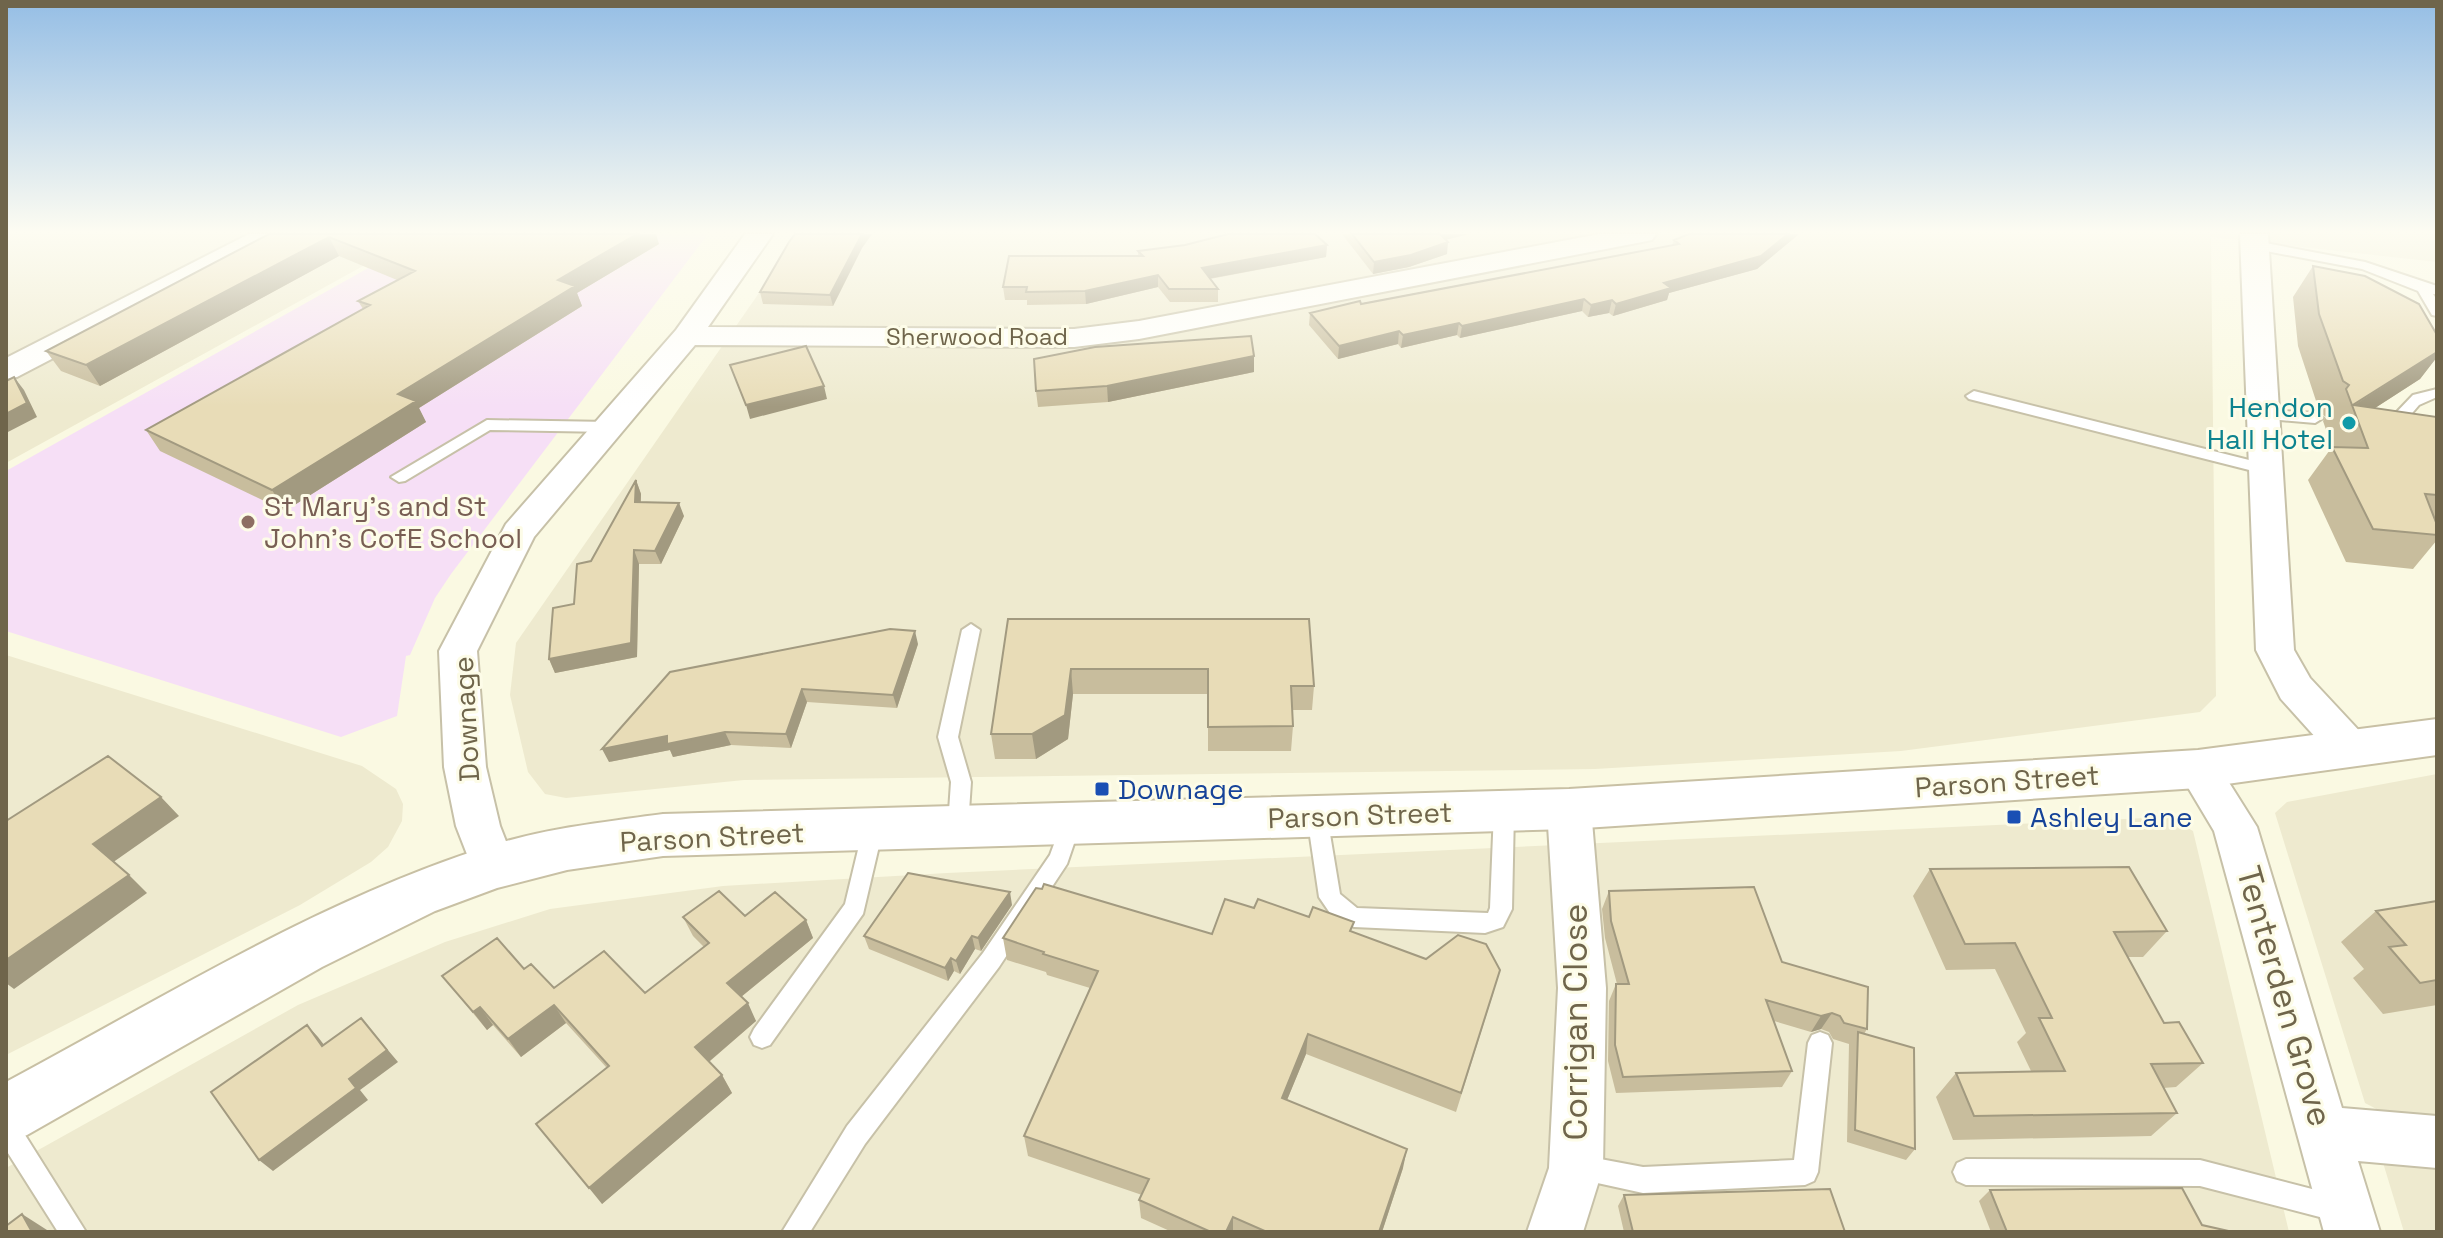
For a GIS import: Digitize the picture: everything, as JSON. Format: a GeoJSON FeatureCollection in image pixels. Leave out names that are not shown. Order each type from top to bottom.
{"type":"FeatureCollection","features":[{"type":"Feature","properties":{"kind":"main road","name":"Parson Street"},"geometry":{"type":"LineString","coordinates":[[6,1114],[303,950],[416,895],[493,867],[567,849],[663,835],[1569,809],[2198,769],[2437,737]]}},
{"type":"Feature","properties":{"kind":"street"},"geometry":{"type":"LineString","coordinates":[[6,370],[158,292]]}},
{"type":"Feature","properties":{"kind":"street","name":"Downage"},"geometry":{"type":"LineString","coordinates":[[493,867],[478,826],[465,767],[458,651],[519,532],[687,336],[718,292]]}},
{"type":"Feature","properties":{"kind":"street","name":"Sherwood Road"},"geometry":{"type":"LineString","coordinates":[[687,336],[1074,338],[1139,330],[1339,292]]}},
{"type":"Feature","properties":{"kind":"street"},"geometry":{"type":"LineString","coordinates":[[2257,292],[2275,650],[2295,688],[2350,748]]}},
{"type":"Feature","properties":{"kind":"street","name":"Tenterden Grove"},"geometry":{"type":"LineString","coordinates":[[2198,769],[2235,827],[2349,1221]]}},
{"type":"Feature","properties":{"kind":"street","name":"Corrigan Close"},"geometry":{"type":"LineString","coordinates":[[1555,1232],[1576,1168],[1582,988],[1569,809]]}},
{"type":"Feature","properties":{"kind":"street"},"geometry":{"type":"LineString","coordinates":[[2325,1132],[2437,1142]]}},
{"type":"Feature","properties":{"kind":"lane"},"geometry":{"type":"LineString","coordinates":[[2431,292],[2437,312]]}},
{"type":"Feature","properties":{"kind":"lane"},"geometry":{"type":"LineString","coordinates":[[2381,421],[2397,422],[2407,406],[2426,393],[2437,393]]}},
{"type":"Feature","properties":{"kind":"lane"},"geometry":{"type":"LineString","coordinates":[[1974,396],[2265,469]]}},
{"type":"Feature","properties":{"kind":"lane"},"geometry":{"type":"LineString","coordinates":[[2263,415],[2315,418]]}},
{"type":"Feature","properties":{"kind":"lane"},"geometry":{"type":"LineString","coordinates":[[399,477],[487,425],[609,427]]}},
{"type":"Feature","properties":{"kind":"lane"},"geometry":{"type":"LineString","coordinates":[[958,826],[961,782],[948,737],[971,630]]}},
{"type":"Feature","properties":{"kind":"lane"},"geometry":{"type":"LineString","coordinates":[[1317,816],[1330,897],[1340,909],[1354,917],[1485,923],[1495,920],[1501,909],[1504,811]]}},
{"type":"Feature","properties":{"kind":"lane"},"geometry":{"type":"LineString","coordinates":[[795,1232],[856,1135],[991,960],[1060,858],[1071,823]]}},
{"type":"Feature","properties":{"kind":"lane"},"geometry":{"type":"LineString","coordinates":[[762,1037],[855,907],[873,829]]}},
{"type":"Feature","properties":{"kind":"lane"},"geometry":{"type":"LineString","coordinates":[[1576,1168],[1643,1180],[1805,1172],[1820,1043]]}},
{"type":"Feature","properties":{"kind":"lane"},"geometry":{"type":"LineString","coordinates":[[6,1128],[73,1232]]}},
{"type":"Feature","properties":{"kind":"lane"},"geometry":{"type":"LineString","coordinates":[[1966,1172],[2200,1173],[2349,1221]]}},
{"type":"Feature","properties":{"kind":"shaded area"},"geometry":{"type":"Polygon","coordinates":[[[6,292],[316,292],[6,463],[6,292]]]}},
{"type":"Feature","properties":{"kind":"shaded area","name":"St Mary's and St John's CofE School"},"geometry":{"type":"Polygon","coordinates":[[[326,292],[664,292],[435,598],[410,655],[406,656],[397,716],[341,737],[6,631],[6,471],[326,292]]]}},
{"type":"Feature","properties":{"kind":"shaded area"},"geometry":{"type":"Polygon","coordinates":[[[760,292],[2212,292],[2216,696],[2200,712],[1901,751],[1595,769],[744,780],[566,798],[545,794],[528,772],[510,695],[516,643],[760,292]]]}},
{"type":"Feature","properties":{"kind":"shaded area"},"geometry":{"type":"Polygon","coordinates":[[[6,655],[362,766],[396,789],[403,804],[402,821],[388,847],[371,862],[300,905],[6,1055],[6,655]]]}},
{"type":"Feature","properties":{"kind":"shaded area"},"geometry":{"type":"Polygon","coordinates":[[[2437,774],[2437,1125],[2407,1125],[2365,1103],[2275,813],[2287,802],[2437,774]]]}},
{"type":"Feature","properties":{"kind":"shaded area"},"geometry":{"type":"Polygon","coordinates":[[[2168,817],[2193,831],[2289,1232],[6,1232],[6,1168],[298,1005],[445,942],[550,909],[723,886],[947,873],[2168,817]]]}},
{"type":"Feature","properties":{"kind":"shaded area"},"geometry":{"type":"Polygon","coordinates":[[[2381,1156],[2437,1161],[2437,1232],[2404,1232],[2381,1156]]]}},
{"type":"Feature","properties":{"kind":"building"},"geometry":{"type":"Polygon","coordinates":[[[159,292],[225,292],[86,365],[46,351],[159,292]]]}},
{"type":"Feature","properties":{"kind":"building"},"geometry":{"type":"Polygon","coordinates":[[[376,292],[566,292],[398,394],[416,401],[272,490],[146,430],[370,305],[358,301],[376,292]]]}},
{"type":"Feature","properties":{"kind":"building"},"geometry":{"type":"Polygon","coordinates":[[[760,292],[832,292],[830,295],[760,292]]]}},
{"type":"Feature","properties":{"kind":"building"},"geometry":{"type":"Polygon","coordinates":[[[1426,292],[1658,292],[1616,304],[1612,300],[1591,305],[1584,299],[1462,326],[1459,323],[1403,335],[1399,331],[1339,346],[1310,313],[1360,301],[1361,304],[1426,292]]]}},
{"type":"Feature","properties":{"kind":"building"},"geometry":{"type":"Polygon","coordinates":[[[2316,292],[2395,292],[2419,304],[2437,335],[2437,352],[2353,405],[2437,417],[2437,495],[2425,494],[2437,525],[2437,535],[2373,529],[2332,447],[2368,448],[2346,389],[2349,385],[2343,381],[2319,314],[2316,292]]]}},
{"type":"Feature","properties":{"kind":"building"},"geometry":{"type":"Polygon","coordinates":[[[1251,336],[1254,356],[1107,386],[1036,391],[1034,359],[1095,347],[1251,336]]]}},
{"type":"Feature","properties":{"kind":"building"},"geometry":{"type":"Polygon","coordinates":[[[806,346],[824,386],[746,405],[730,365],[806,346]]]}},
{"type":"Feature","properties":{"kind":"building"},"geometry":{"type":"Polygon","coordinates":[[[14,377],[27,403],[6,414],[6,381],[14,377]]]}},
{"type":"Feature","properties":{"kind":"building"},"geometry":{"type":"Polygon","coordinates":[[[636,480],[635,502],[679,503],[655,551],[634,550],[631,643],[549,659],[553,608],[574,604],[577,564],[591,561],[636,480]]]}},
{"type":"Feature","properties":{"kind":"building"},"geometry":{"type":"Polygon","coordinates":[[[1008,619],[1309,619],[1314,686],[1291,686],[1293,726],[1208,727],[1208,669],[1071,669],[1065,715],[1032,734],[991,734],[1008,619]]]}},
{"type":"Feature","properties":{"kind":"building"},"geometry":{"type":"Polygon","coordinates":[[[890,629],[915,631],[893,695],[802,689],[786,734],[725,732],[667,744],[667,736],[602,749],[670,672],[890,629]]]}},
{"type":"Feature","properties":{"kind":"building"},"geometry":{"type":"Polygon","coordinates":[[[108,756],[161,797],[93,844],[129,875],[6,960],[6,821],[108,756]]]}},
{"type":"Feature","properties":{"kind":"building"},"geometry":{"type":"Polygon","coordinates":[[[2129,867],[2167,931],[2114,932],[2164,1023],[2179,1022],[2203,1063],[2151,1064],[2177,1113],[1974,1116],[1956,1073],[2065,1071],[2039,1018],[2052,1018],[2015,943],[1965,944],[1930,869],[2129,867]]]}},
{"type":"Feature","properties":{"kind":"building"},"geometry":{"type":"Polygon","coordinates":[[[908,873],[1010,892],[978,938],[972,936],[956,961],[951,958],[945,968],[864,936],[908,873]]]}},
{"type":"Feature","properties":{"kind":"building"},"geometry":{"type":"Polygon","coordinates":[[[1044,884],[1212,934],[1225,899],[1254,908],[1258,899],[1309,917],[1313,907],[1354,922],[1350,931],[1426,959],[1458,935],[1486,944],[1500,970],[1461,1093],[1308,1034],[1282,1098],[1407,1149],[1379,1232],[1267,1232],[1233,1217],[1226,1232],[1211,1232],[1139,1200],[1149,1179],[1024,1136],[1098,971],[1003,938],[1036,888],[1042,889],[1044,884]]]}},
{"type":"Feature","properties":{"kind":"building"},"geometry":{"type":"Polygon","coordinates":[[[1754,887],[1782,962],[1868,987],[1867,1029],[1844,1023],[1840,1016],[1832,1013],[1821,1016],[1766,1000],[1792,1071],[1623,1077],[1615,1045],[1616,984],[1629,984],[1611,921],[1609,891],[1754,887]]]}},
{"type":"Feature","properties":{"kind":"building"},"geometry":{"type":"Polygon","coordinates":[[[719,891],[745,916],[775,892],[806,920],[727,983],[748,1003],[695,1047],[722,1075],[589,1188],[536,1124],[609,1066],[554,1005],[508,1039],[480,1007],[473,1012],[442,976],[497,938],[524,969],[531,964],[554,988],[604,951],[645,993],[709,943],[683,917],[719,891]]]}},
{"type":"Feature","properties":{"kind":"building"},"geometry":{"type":"Polygon","coordinates":[[[2437,901],[2437,980],[2420,983],[2389,947],[2406,945],[2376,911],[2437,901]]]}},
{"type":"Feature","properties":{"kind":"building"},"geometry":{"type":"Polygon","coordinates":[[[361,1018],[387,1050],[349,1079],[356,1088],[259,1160],[211,1092],[307,1025],[322,1046],[361,1018]]]}},
{"type":"Feature","properties":{"kind":"building"},"geometry":{"type":"Polygon","coordinates":[[[1858,1032],[1914,1048],[1915,1149],[1855,1130],[1858,1032]]]}},
{"type":"Feature","properties":{"kind":"building"},"geometry":{"type":"Polygon","coordinates":[[[2182,1188],[2202,1225],[2233,1232],[2007,1232],[1990,1190],[2182,1188]]]}},
{"type":"Feature","properties":{"kind":"building"},"geometry":{"type":"Polygon","coordinates":[[[1830,1189],[1845,1232],[1633,1232],[1624,1195],[1830,1189]]]}},
{"type":"Feature","properties":{"kind":"building"},"geometry":{"type":"Polygon","coordinates":[[[22,1214],[32,1232],[6,1232],[6,1226],[22,1214]]]}},
{"type":"Feature","properties":{"kind":"place","name":"Hendon Hall Hotel"},"geometry":{"type":"Point","coordinates":[2349,423]}},
{"type":"Feature","properties":{"kind":"place","name":"St Mary's and St John's CofE School"},"geometry":{"type":"Point","coordinates":[248,522]}},
{"type":"Feature","properties":{"kind":"place","name":"Downage"},"geometry":{"type":"Point","coordinates":[1102,789]}},
{"type":"Feature","properties":{"kind":"place","name":"Ashley Lane"},"geometry":{"type":"Point","coordinates":[2014,817]}}]}
